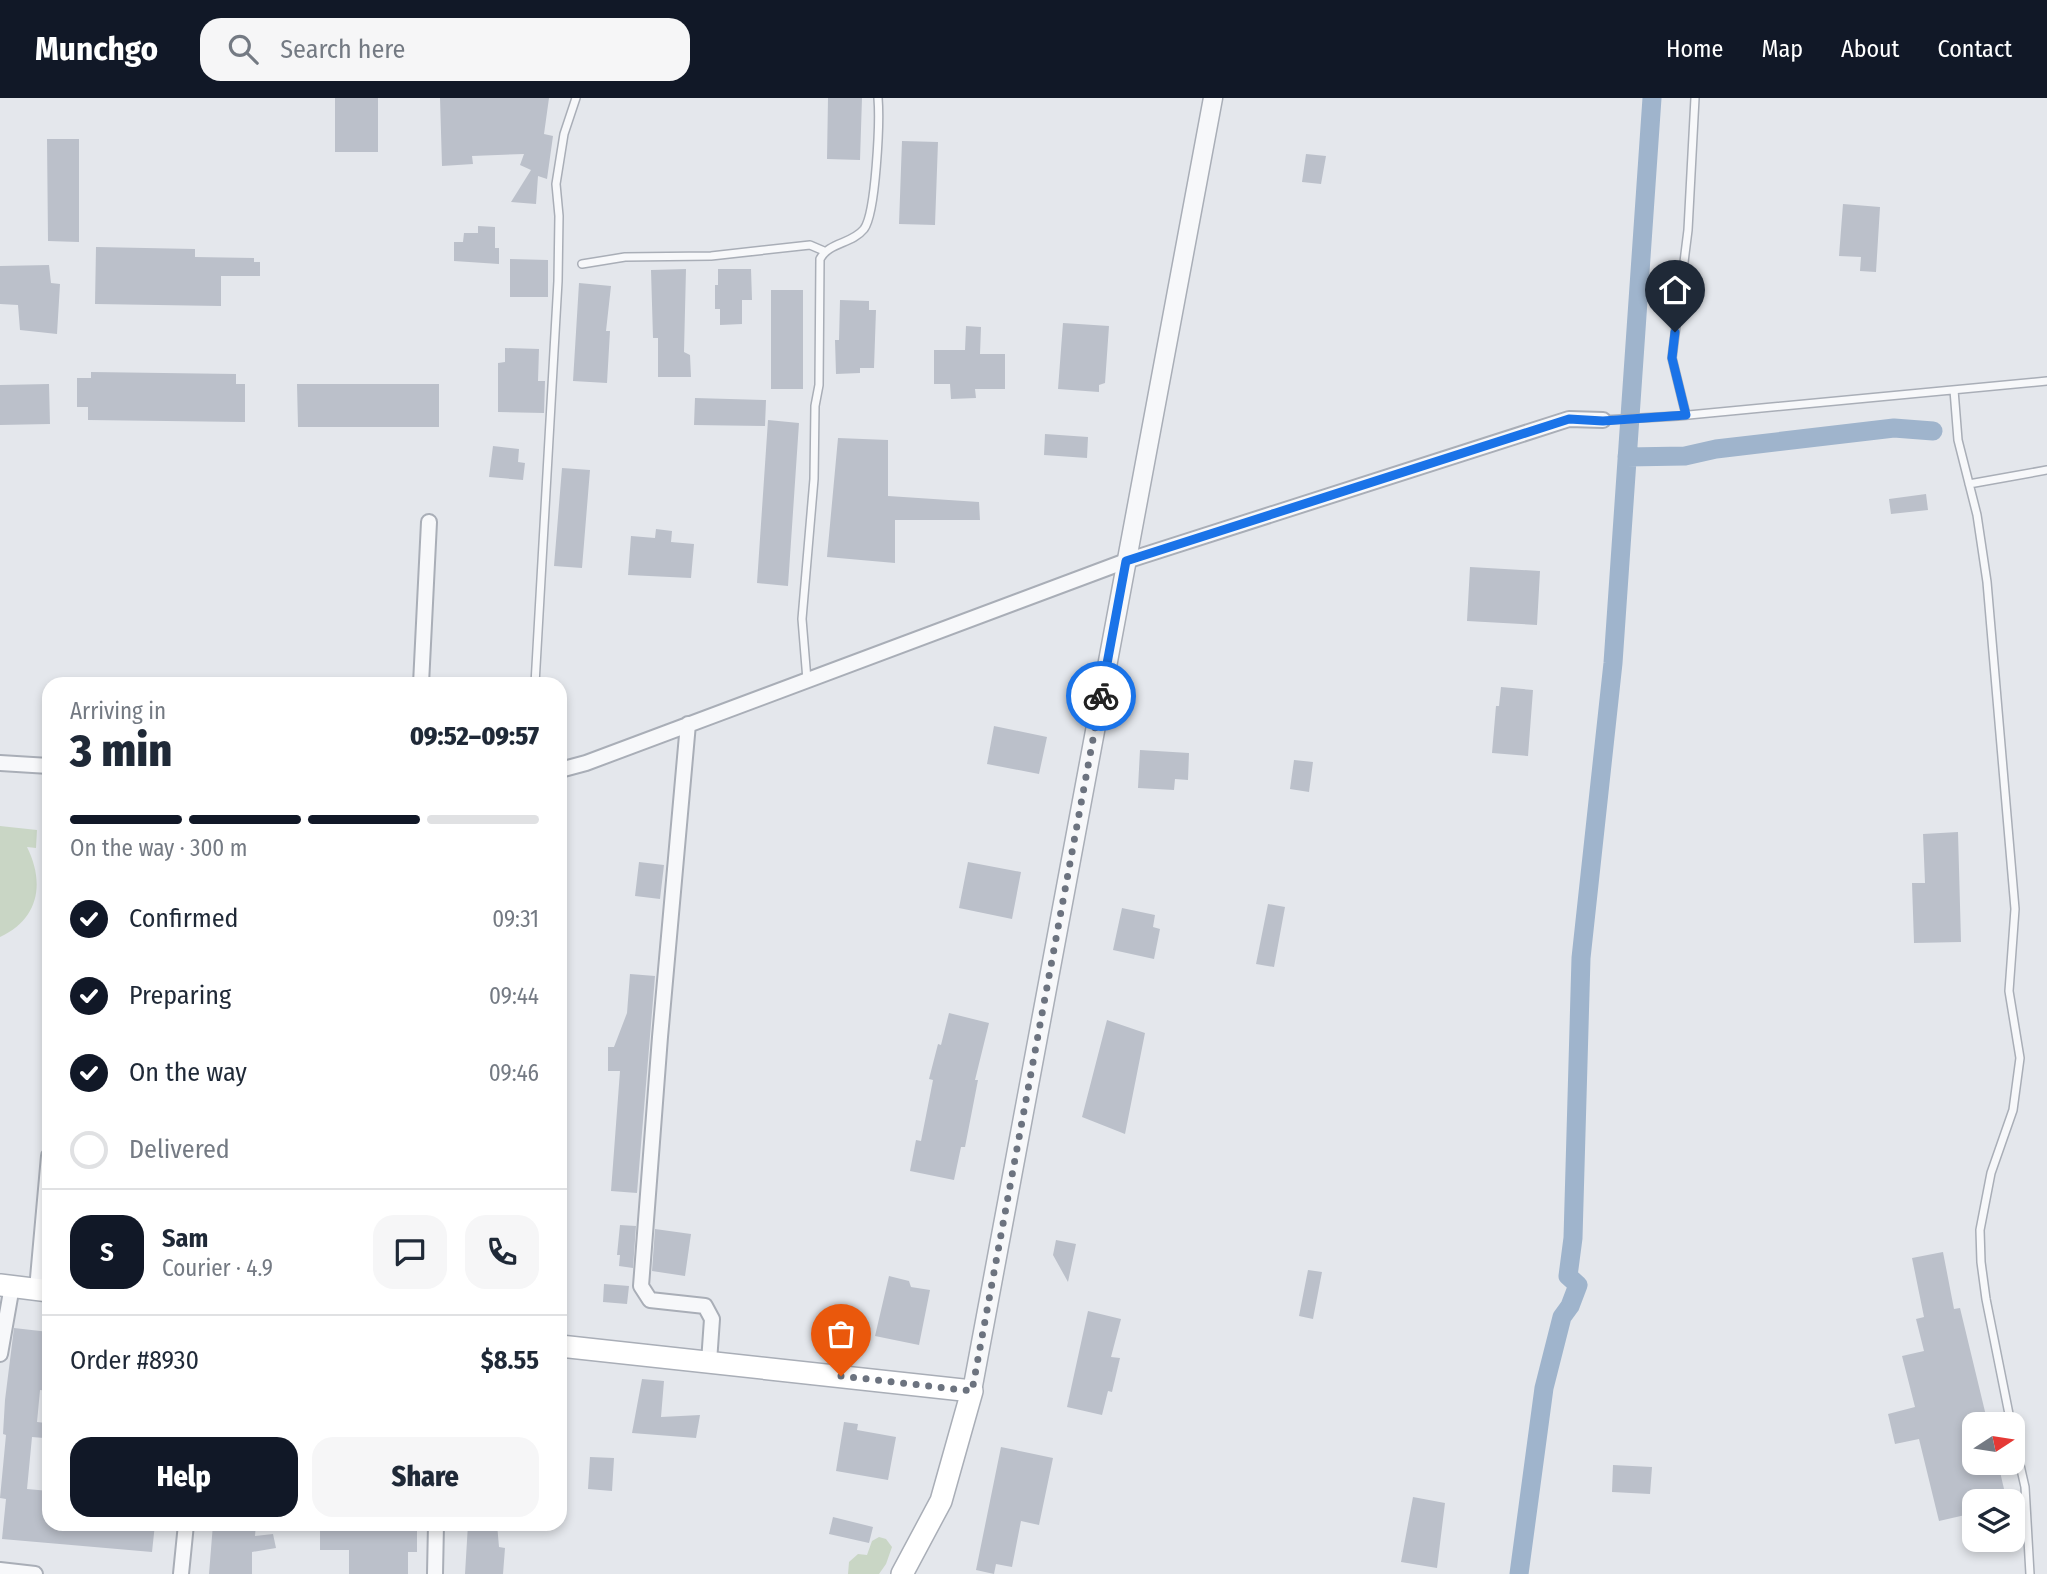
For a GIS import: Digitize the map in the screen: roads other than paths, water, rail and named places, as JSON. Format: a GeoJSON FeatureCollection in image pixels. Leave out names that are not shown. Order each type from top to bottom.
{"type":"FeatureCollection","features":[{"type":"Feature","properties":{"kind":"main road"},"geometry":{"type":"LineString","coordinates":[[6,1286],[42,1290]]}},
{"type":"Feature","properties":{"kind":"main road"},"geometry":{"type":"LineString","coordinates":[[567,1347],[972,1391],[941,1501],[902,1574]]}},
{"type":"Feature","properties":{"kind":"street"},"geometry":{"type":"LineString","coordinates":[[972,1391],[1213,98]]}},
{"type":"Feature","properties":{"kind":"street"},"geometry":{"type":"LineString","coordinates":[[567,768],[1126,561],[1569,419],[1603,421]]}},
{"type":"Feature","properties":{"kind":"street"},"geometry":{"type":"LineString","coordinates":[[421,677],[429,522]]}},
{"type":"Feature","properties":{"kind":"street"},"geometry":{"type":"LineString","coordinates":[[688,724],[641,1286],[650,1300],[705,1306],[712,1319],[709,1362]]}},
{"type":"Feature","properties":{"kind":"street"},"geometry":{"type":"LineString","coordinates":[[0,763],[42,766]]}},
{"type":"Feature","properties":{"kind":"street"},"geometry":{"type":"LineString","coordinates":[[0,1354],[6,1286]]}},
{"type":"Feature","properties":{"kind":"street"},"geometry":{"type":"LineString","coordinates":[[181,1574],[185,1531]]}},
{"type":"Feature","properties":{"kind":"street"},"geometry":{"type":"LineString","coordinates":[[435,1574],[436,1531]]}},
{"type":"Feature","properties":{"kind":"street"},"geometry":{"type":"LineString","coordinates":[[0,1570],[35,1574]]}},
{"type":"Feature","properties":{"kind":"lane"},"geometry":{"type":"LineString","coordinates":[[535,677],[558,281],[559,216],[556,184],[564,134],[576,98]]}},
{"type":"Feature","properties":{"kind":"lane"},"geometry":{"type":"LineString","coordinates":[[807,680],[802,619],[814,479],[815,406],[819,385],[820,259],[824,251],[853,238],[865,228],[876,175],[878,98]]}},
{"type":"Feature","properties":{"kind":"lane"},"geometry":{"type":"LineString","coordinates":[[1682,416],[1672,358],[1688,230],[1695,98]]}},
{"type":"Feature","properties":{"kind":"lane"},"geometry":{"type":"LineString","coordinates":[[582,264],[625,257],[711,256],[810,245],[824,251]]}},
{"type":"Feature","properties":{"kind":"lane"},"geometry":{"type":"LineString","coordinates":[[1603,421],[1682,416],[2047,381]]}},
{"type":"Feature","properties":{"kind":"lane"},"geometry":{"type":"LineString","coordinates":[[1954,390],[1958,440],[1977,514],[1987,582],[2015,909],[2009,990],[2020,1058],[2013,1110],[1991,1172],[1980,1230],[1986,1298],[2009,1412]]}},
{"type":"Feature","properties":{"kind":"lane"},"geometry":{"type":"LineString","coordinates":[[1969,484],[2047,470]]}},
{"type":"Feature","properties":{"kind":"lane"},"geometry":{"type":"LineString","coordinates":[[2022,1475],[2030,1574]]}},
{"type":"Feature","properties":{"kind":"waterway"},"geometry":{"type":"LineString","coordinates":[[1519,1574],[1544,1388],[1562,1317],[1570,1306],[1578,1285],[1568,1276],[1573,1238],[1581,958],[1613,663],[1652,98]]}},
{"type":"Feature","properties":{"kind":"waterway"},"geometry":{"type":"LineString","coordinates":[[1627,457],[1685,456],[1716,449],[1894,428],[1933,431]]}}]}
